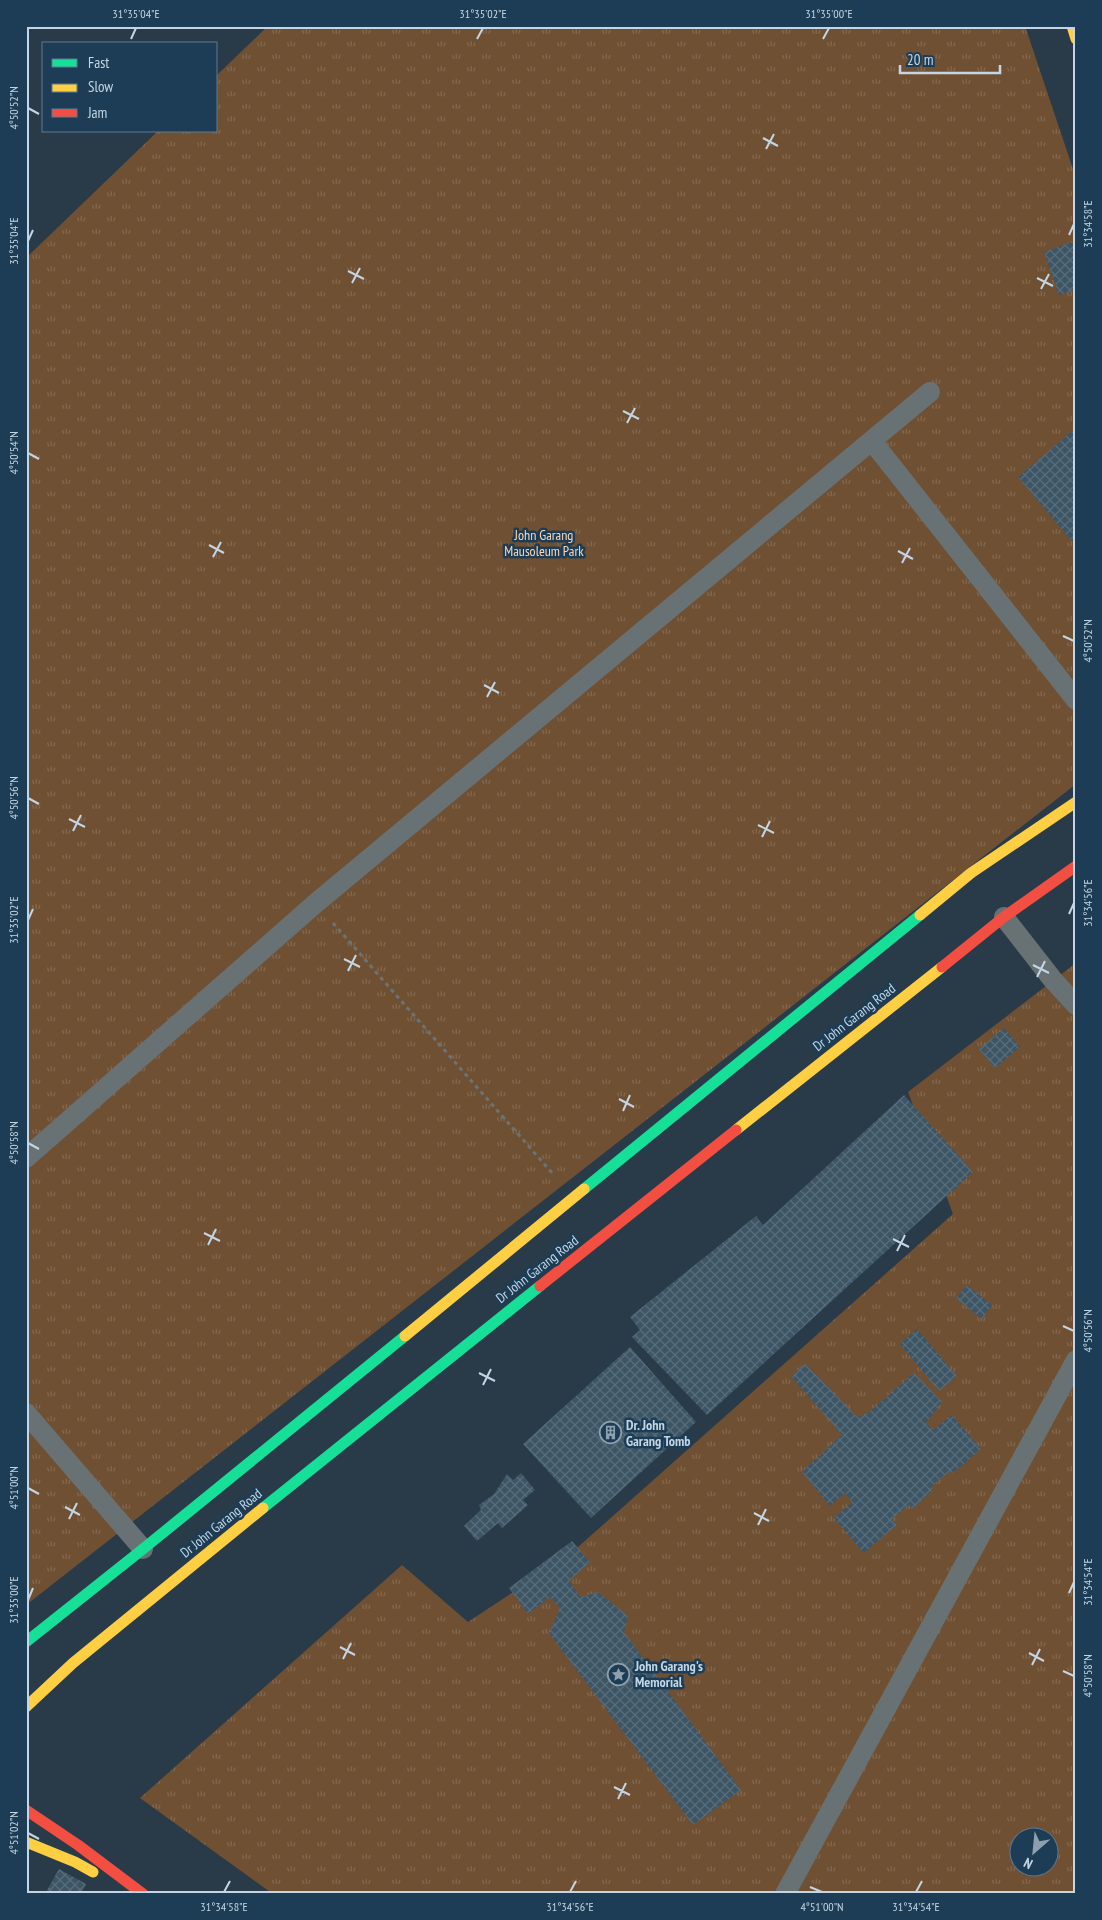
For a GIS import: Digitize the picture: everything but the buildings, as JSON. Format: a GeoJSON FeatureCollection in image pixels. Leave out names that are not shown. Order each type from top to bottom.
{"type":"FeatureCollection","features":[{"type":"Feature","properties":{"kind":"main road"},"geometry":{"type":"LineString","coordinates":[[1072,26],[1076,39]]}},
{"type":"Feature","properties":{"kind":"main road"},"geometry":{"type":"LineString","coordinates":[[26,1642],[971,873],[1076,802]]}},
{"type":"Feature","properties":{"kind":"main road","name":"Dr John Garang Road"},"geometry":{"type":"LineString","coordinates":[[26,1707],[73,1663],[365,1425],[1004,917],[1076,866]]}},
{"type":"Feature","properties":{"kind":"main road"},"geometry":{"type":"LineString","coordinates":[[26,1810],[78,1845],[143,1894]]}},
{"type":"Feature","properties":{"kind":"main road"},"geometry":{"type":"LineString","coordinates":[[26,1842],[75,1862],[132,1894]]}},
{"type":"Feature","properties":{"kind":"lane"},"geometry":{"type":"LineString","coordinates":[[26,1158],[316,903],[930,392]]}},
{"type":"Feature","properties":{"kind":"lane"},"geometry":{"type":"LineString","coordinates":[[872,441],[1076,700]]}},
{"type":"Feature","properties":{"kind":"lane"},"geometry":{"type":"LineString","coordinates":[[1004,917],[1053,980],[1076,1005]]}},
{"type":"Feature","properties":{"kind":"lane"},"geometry":{"type":"LineString","coordinates":[[785,1894],[1076,1360]]}},
{"type":"Feature","properties":{"kind":"lane"},"geometry":{"type":"LineString","coordinates":[[26,1413],[143,1548]]}},
{"type":"Feature","properties":{"kind":"path"},"geometry":{"type":"LineString","coordinates":[[316,903],[573,1198]]}},
{"type":"Feature","properties":{"kind":"green space","name":"John Garang Mausoleum Park"},"geometry":{"type":"Polygon","coordinates":[[[268,26],[1025,26],[1076,178],[1076,784],[26,1605],[26,258],[157,132],[218,132],[218,74],[268,26]]]}},
{"type":"Feature","properties":{"kind":"green space"},"geometry":{"type":"Polygon","coordinates":[[[1076,963],[1076,1894],[273,1894],[140,1798],[402,1565],[468,1622],[569,1555],[953,1214],[908,1092],[1076,963]]]}},
{"type":"Feature","properties":{"kind":"traffic: fast"},"geometry":{"type":"LineString","coordinates":[[584,1189],[920,915]]}},
{"type":"Feature","properties":{"kind":"traffic: fast"},"geometry":{"type":"LineString","coordinates":[[263,1508],[540,1286]]}},
{"type":"Feature","properties":{"kind":"traffic: fast"},"geometry":{"type":"LineString","coordinates":[[26,1642],[405,1336]]}},
{"type":"Feature","properties":{"kind":"traffic: slow"},"geometry":{"type":"LineString","coordinates":[[1072,26],[1076,39]]}},
{"type":"Feature","properties":{"kind":"traffic: slow"},"geometry":{"type":"LineString","coordinates":[[920,915],[971,873],[1076,802]]}},
{"type":"Feature","properties":{"kind":"traffic: slow"},"geometry":{"type":"LineString","coordinates":[[736,1130],[942,967]]}},
{"type":"Feature","properties":{"kind":"traffic: slow"},"geometry":{"type":"LineString","coordinates":[[405,1336],[584,1189]]}},
{"type":"Feature","properties":{"kind":"traffic: slow"},"geometry":{"type":"LineString","coordinates":[[26,1707],[73,1663],[263,1508]]}},
{"type":"Feature","properties":{"kind":"traffic: slow"},"geometry":{"type":"LineString","coordinates":[[26,1842],[75,1862],[93,1872]]}},
{"type":"Feature","properties":{"kind":"traffic: jam"},"geometry":{"type":"LineString","coordinates":[[942,967],[1004,917],[1076,866]]}},
{"type":"Feature","properties":{"kind":"traffic: jam"},"geometry":{"type":"LineString","coordinates":[[540,1286],[736,1130]]}},
{"type":"Feature","properties":{"kind":"traffic: jam"},"geometry":{"type":"LineString","coordinates":[[26,1810],[78,1845],[143,1894]]}},
{"type":"Feature","properties":{"kind":"place","name":"Dr. John Garang Tomb"},"geometry":{"type":"Point","coordinates":[610,1433]}},
{"type":"Feature","properties":{"kind":"place","name":"John Garang's Memorial"},"geometry":{"type":"Point","coordinates":[619,1674]}}]}
